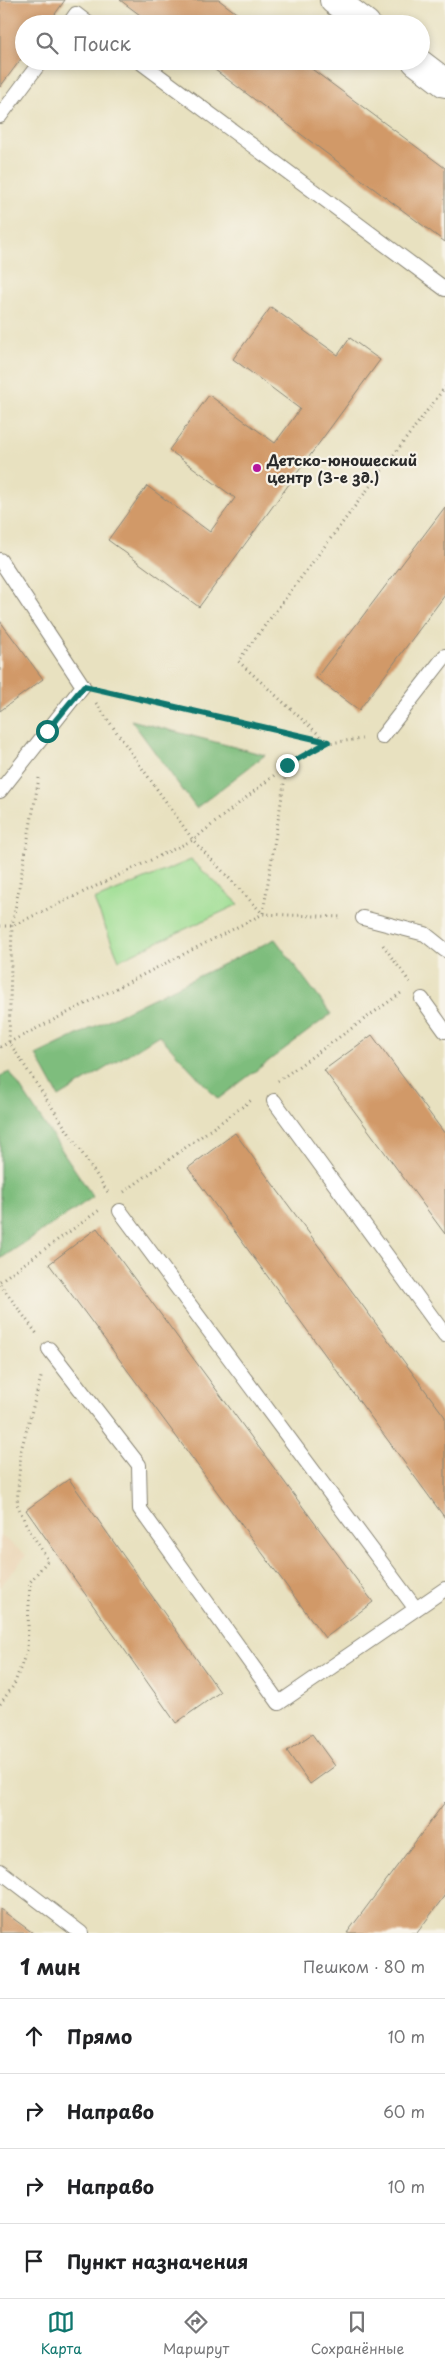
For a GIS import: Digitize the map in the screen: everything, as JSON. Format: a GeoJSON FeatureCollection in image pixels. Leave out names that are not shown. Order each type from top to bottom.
{"type":"FeatureCollection","features":[{"type":"Feature","properties":{"kind":"street"},"geometry":{"type":"LineString","coordinates":[[334,0],[354,15]]}},
{"type":"Feature","properties":{"kind":"street"},"geometry":{"type":"LineString","coordinates":[[428,70],[445,83]]}},
{"type":"Feature","properties":{"kind":"lane"},"geometry":{"type":"LineString","coordinates":[[0,116],[34,70]]}},
{"type":"Feature","properties":{"kind":"lane"},"geometry":{"type":"LineString","coordinates":[[151,70],[445,289]]}},
{"type":"Feature","properties":{"kind":"lane"},"geometry":{"type":"LineString","coordinates":[[0,560],[84,686],[0,791]]}},
{"type":"Feature","properties":{"kind":"lane"},"geometry":{"type":"LineString","coordinates":[[382,737],[445,656]]}},
{"type":"Feature","properties":{"kind":"lane"},"geometry":{"type":"LineString","coordinates":[[363,918],[425,934],[445,950]]}},
{"type":"Feature","properties":{"kind":"lane"},"geometry":{"type":"LineString","coordinates":[[422,999],[445,1031]]}},
{"type":"Feature","properties":{"kind":"lane"},"geometry":{"type":"LineString","coordinates":[[274,1101],[445,1335]]}},
{"type":"Feature","properties":{"kind":"lane"},"geometry":{"type":"LineString","coordinates":[[116,1206],[416,1610]]}},
{"type":"Feature","properties":{"kind":"lane"},"geometry":{"type":"LineString","coordinates":[[49,1349],[139,1464],[140,1510],[279,1703],[445,1589]]}},
{"type":"Feature","properties":{"kind":"lane"},"geometry":{"type":"LineString","coordinates":[[0,1871],[81,1933]]}},
{"type":"Feature","properties":{"kind":"path"},"geometry":{"type":"LineString","coordinates":[[328,742],[238,661],[445,387]]}},
{"type":"Feature","properties":{"kind":"path"},"geometry":{"type":"LineString","coordinates":[[84,686],[328,742],[382,737]]}},
{"type":"Feature","properties":{"kind":"path"},"geometry":{"type":"LineString","coordinates":[[84,686],[194,840],[263,914]]}},
{"type":"Feature","properties":{"kind":"path"},"geometry":{"type":"LineString","coordinates":[[47,731],[12,926],[9,1042],[116,1206]]}},
{"type":"Feature","properties":{"kind":"path"},"geometry":{"type":"LineString","coordinates":[[0,926],[12,926],[194,840],[287,765],[328,742]]}},
{"type":"Feature","properties":{"kind":"path"},"geometry":{"type":"LineString","coordinates":[[263,914],[287,765]]}},
{"type":"Feature","properties":{"kind":"path"},"geometry":{"type":"LineString","coordinates":[[0,1047],[263,914]]}},
{"type":"Feature","properties":{"kind":"path"},"geometry":{"type":"LineString","coordinates":[[274,1084],[412,986]]}},
{"type":"Feature","properties":{"kind":"path"},"geometry":{"type":"LineString","coordinates":[[0,1704],[14,1685],[27,1650],[30,1582],[48,1560],[17,1504],[21,1450],[49,1349],[0,1282],[116,1206],[258,1096]]}},
{"type":"Feature","properties":{"kind":"shaded area"},"geometry":{"type":"Polygon","coordinates":[[[0,1535],[26,1555],[0,1587],[0,1535]]]}},
{"type":"Feature","properties":{"kind":"green space"},"geometry":{"type":"Polygon","coordinates":[[[131,720],[265,755],[196,808],[131,720]]]}},
{"type":"Feature","properties":{"kind":"green space"},"geometry":{"type":"Polygon","coordinates":[[[191,860],[239,904],[119,960],[94,900],[191,860]]]}},
{"type":"Feature","properties":{"kind":"green space"},"geometry":{"type":"Polygon","coordinates":[[[275,939],[331,1014],[218,1099],[159,1035],[59,1097],[36,1055],[275,939]]]}},
{"type":"Feature","properties":{"kind":"green space"},"geometry":{"type":"Polygon","coordinates":[[[10,1072],[93,1197],[0,1259],[0,1076],[10,1072]]]}},
{"type":"Feature","properties":{"kind":"building"},"geometry":{"type":"Polygon","coordinates":[[[0,0],[65,0],[54,15],[15,15],[15,67],[0,87],[0,0]]]}},
{"type":"Feature","properties":{"kind":"building"},"geometry":{"type":"Polygon","coordinates":[[[120,0],[219,0],[239,15],[140,15],[120,0]]]}},
{"type":"Feature","properties":{"kind":"building"},"geometry":{"type":"Polygon","coordinates":[[[215,70],[313,70],[445,168],[445,242],[215,70]]]}},
{"type":"Feature","properties":{"kind":"building"},"geometry":{"type":"Polygon","coordinates":[[[271,307],[338,355],[350,338],[380,360],[199,607],[108,540],[147,486],[210,532],[235,498],[169,450],[209,395],[275,443],[300,409],[233,359],[271,307]]]}},
{"type":"Feature","properties":{"kind":"building"},"geometry":{"type":"Polygon","coordinates":[[[445,507],[445,595],[359,710],[316,678],[445,507]]]}},
{"type":"Feature","properties":{"kind":"building"},"geometry":{"type":"Polygon","coordinates":[[[0,621],[43,679],[0,711],[0,621]]]}},
{"type":"Feature","properties":{"kind":"building"},"geometry":{"type":"Polygon","coordinates":[[[372,1035],[445,1134],[445,1234],[324,1070],[372,1035]]]}},
{"type":"Feature","properties":{"kind":"building"},"geometry":{"type":"Polygon","coordinates":[[[235,1133],[445,1417],[445,1518],[188,1168],[235,1133]]]}},
{"type":"Feature","properties":{"kind":"building"},"geometry":{"type":"Polygon","coordinates":[[[97,1228],[373,1602],[325,1638],[49,1264],[97,1228]]]}},
{"type":"Feature","properties":{"kind":"building"},"geometry":{"type":"Polygon","coordinates":[[[69,1479],[220,1692],[176,1723],[26,1510],[69,1479]]]}},
{"type":"Feature","properties":{"kind":"building"},"geometry":{"type":"Polygon","coordinates":[[[312,1734],[335,1766],[310,1784],[287,1751],[312,1734]]]}},
{"type":"Feature","properties":{"kind":"building"},"geometry":{"type":"Polygon","coordinates":[[[445,1802],[445,1895],[417,1933],[347,1933],[445,1802]]]}},
{"type":"Feature","properties":{"kind":"building"},"geometry":{"type":"Polygon","coordinates":[[[0,1909],[33,1933],[0,1933],[0,1909]]]}},
{"type":"Feature","properties":{"kind":"place","name":"Детско-юношеский центр (3-е зд.)"},"geometry":{"type":"Point","coordinates":[257,468]}},
{"type":"Feature","properties":{"kind":"route"},"geometry":{"type":"LineString","coordinates":[[47,731],[84,686],[328,742],[287,765]]}}]}
